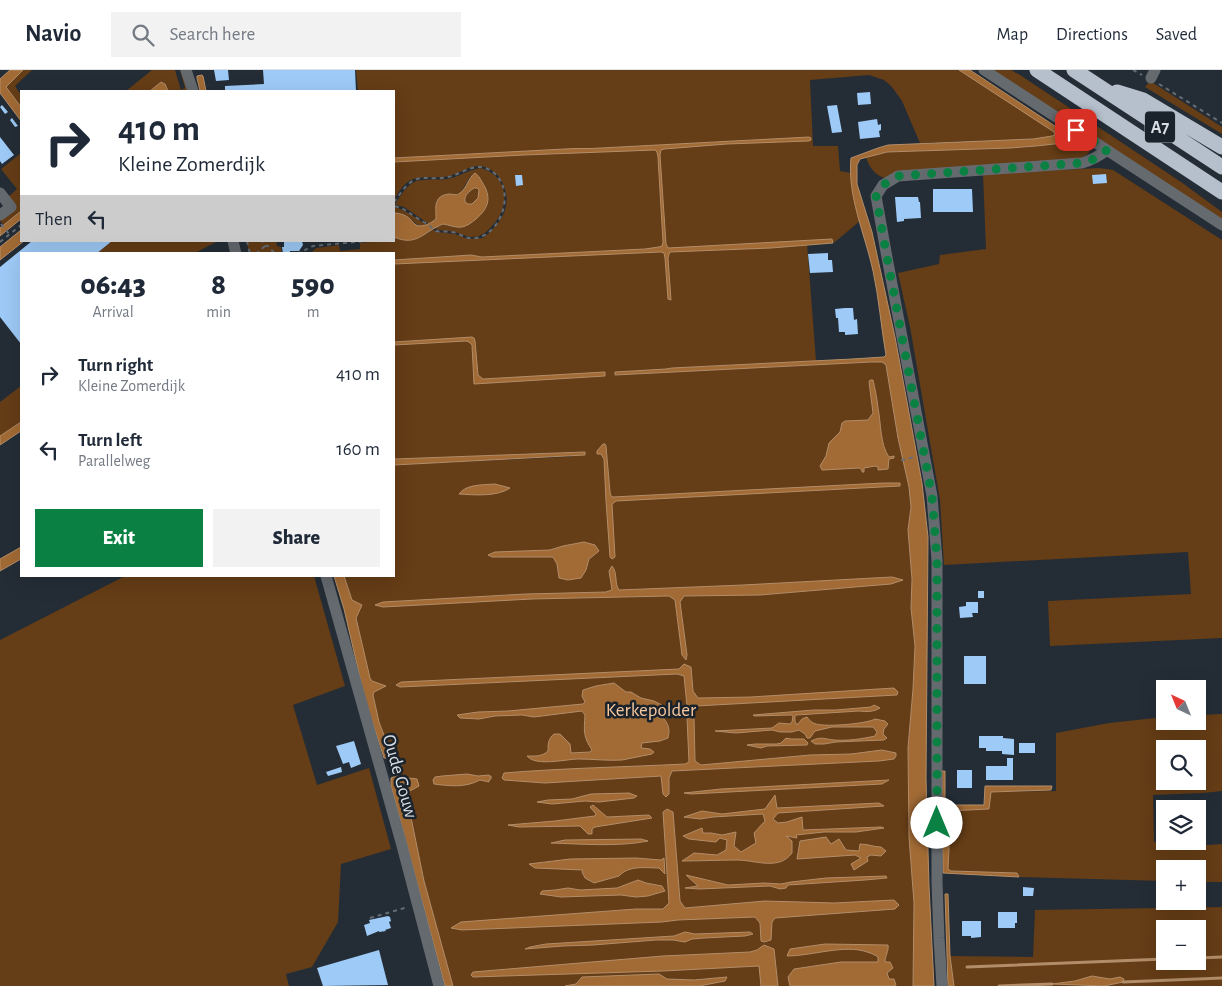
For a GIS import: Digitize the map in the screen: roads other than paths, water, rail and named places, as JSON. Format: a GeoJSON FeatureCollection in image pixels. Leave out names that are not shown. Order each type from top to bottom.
{"type":"FeatureCollection","features":[{"type":"Feature","properties":{"kind":"highway","name":"A7"},"geometry":{"type":"LineString","coordinates":[[1037,70],[1222,192]]}},
{"type":"Feature","properties":{"kind":"highway","name":"A7"},"geometry":{"type":"LineString","coordinates":[[1074,70],[1222,168]]}},
{"type":"Feature","properties":{"kind":"highway","name":"A7"},"geometry":{"type":"LineString","coordinates":[[1098,86],[1143,100],[1222,147]]}},
{"type":"Feature","properties":{"kind":"street"},"geometry":{"type":"LineString","coordinates":[[186,70],[193,90]]}},
{"type":"Feature","properties":{"kind":"street"},"geometry":{"type":"LineString","coordinates":[[984,70],[1222,225]]}},
{"type":"Feature","properties":{"kind":"street"},"geometry":{"type":"LineString","coordinates":[[942,986],[937,882],[937,560],[932,496],[876,196],[883,185],[898,176],[1082,163],[1092,160],[1107,150]]}},
{"type":"Feature","properties":{"kind":"street"},"geometry":{"type":"LineString","coordinates":[[0,193],[11,207],[1,220]]}},
{"type":"Feature","properties":{"kind":"street","name":"Oude Gouw"},"geometry":{"type":"LineString","coordinates":[[326,577],[396,824],[439,986]]}},
{"type":"Feature","properties":{"kind":"waterway"},"geometry":{"type":"LineString","coordinates":[[1206,958],[1222,957]]}},
{"type":"Feature","properties":{"kind":"waterway"},"geometry":{"type":"LineString","coordinates":[[967,967],[1156,959]]}},
{"type":"Feature","properties":{"kind":"waterway"},"geometry":{"type":"LineString","coordinates":[[1123,982],[1222,978]]}},
{"type":"Feature","properties":{"kind":"waterway"},"geometry":{"type":"LineString","coordinates":[[999,986],[1052,984]]}},
{"type":"Feature","properties":{"kind":"park label","name":"Kerkepolder"},"geometry":{"type":"Point","coordinates":[651,709]}}]}
